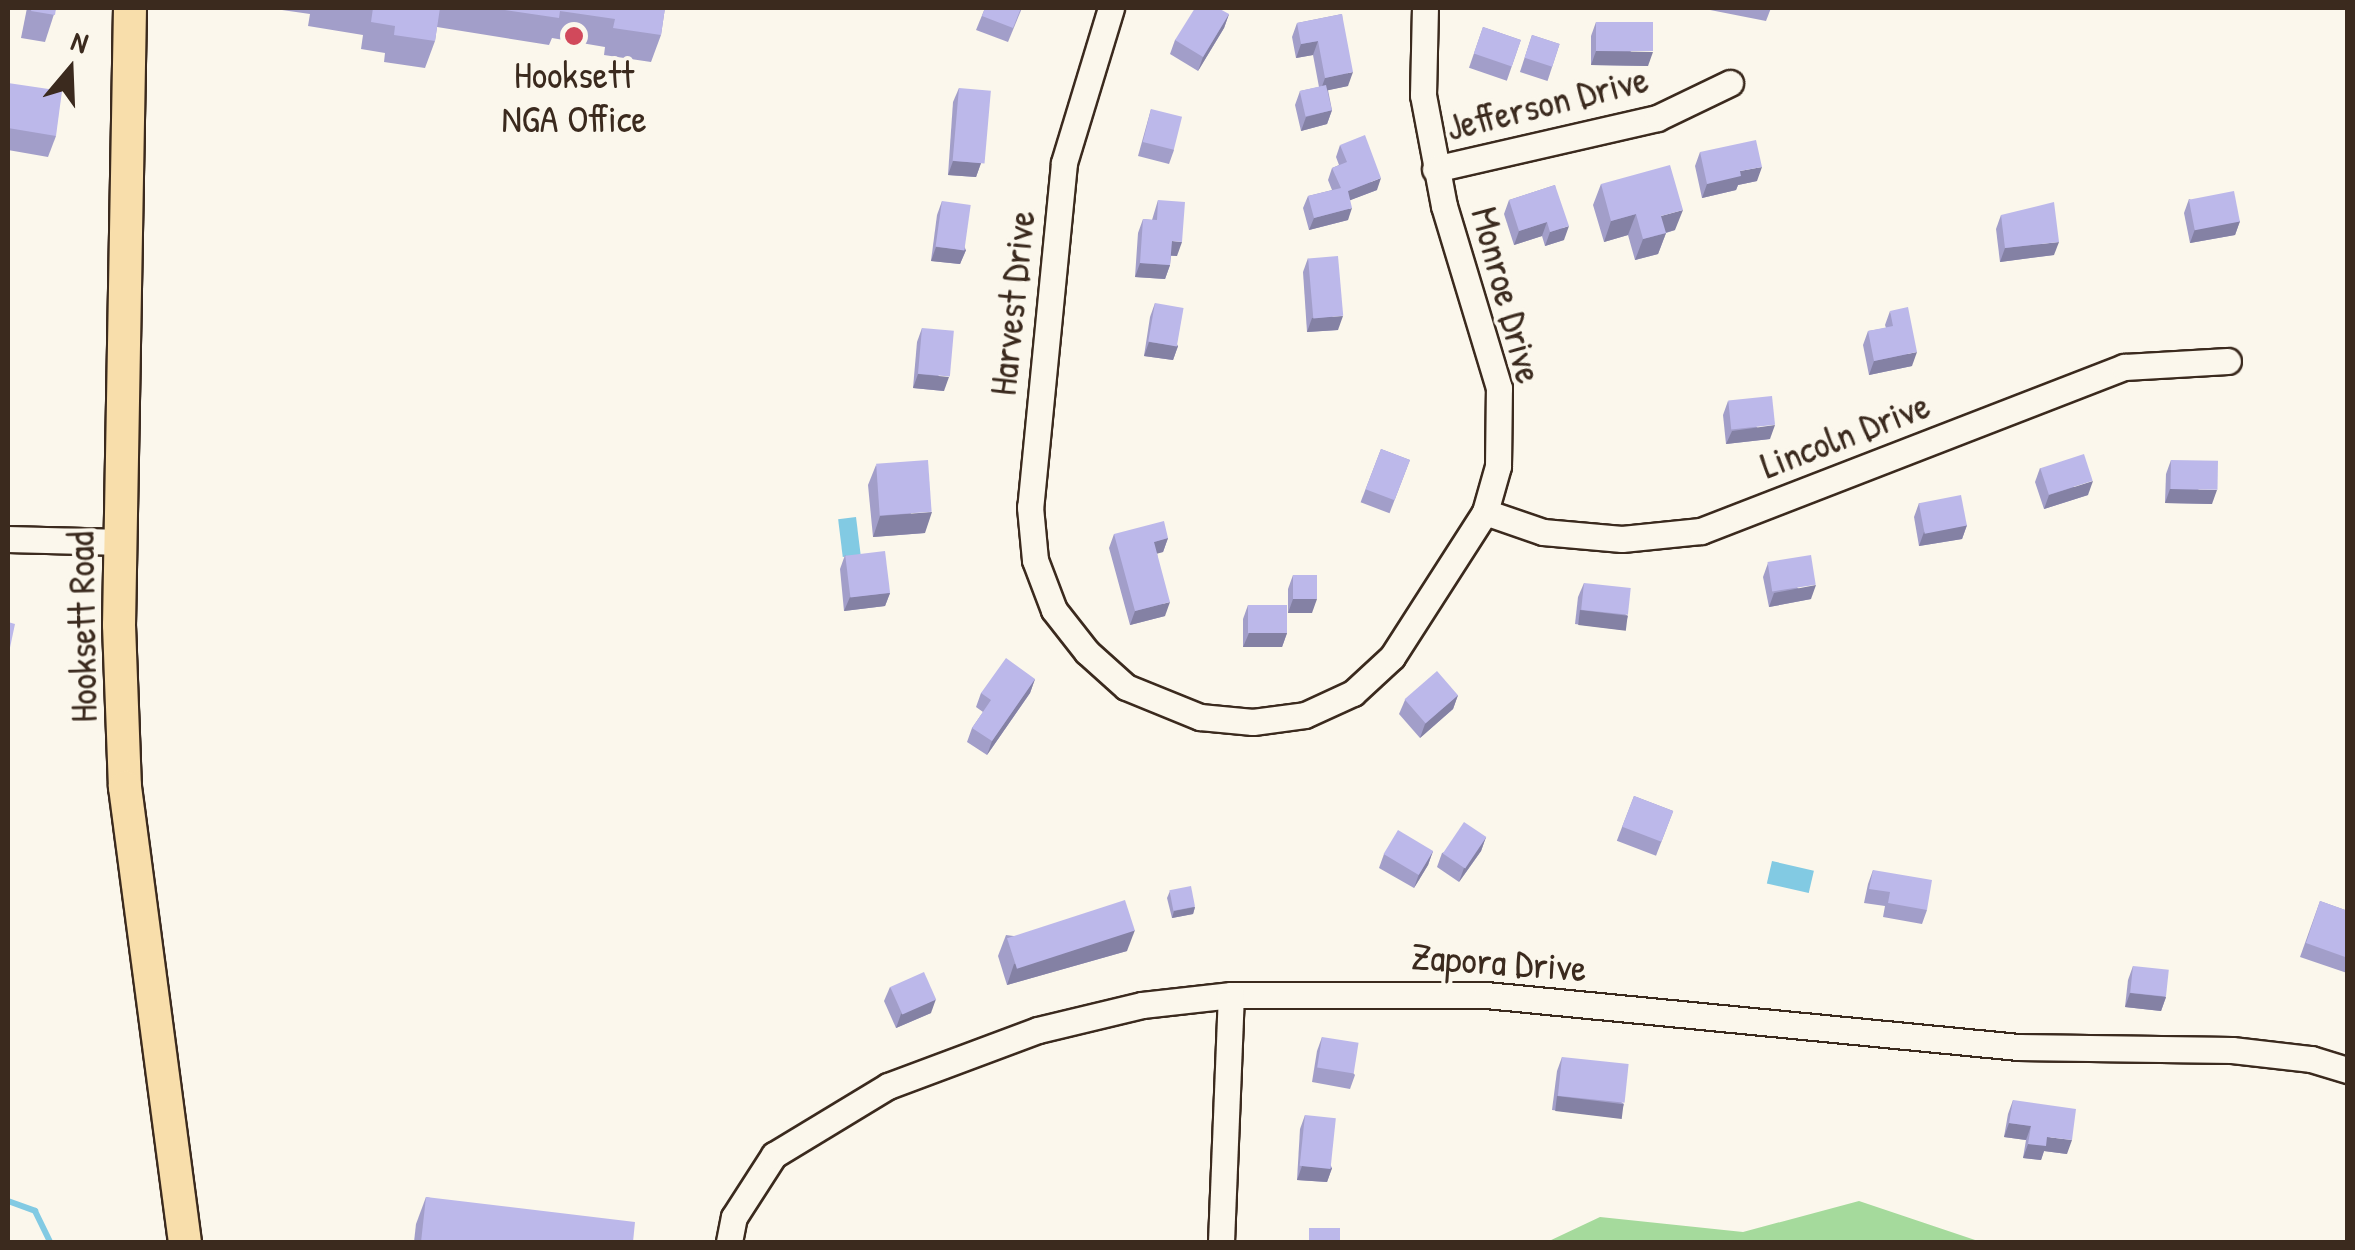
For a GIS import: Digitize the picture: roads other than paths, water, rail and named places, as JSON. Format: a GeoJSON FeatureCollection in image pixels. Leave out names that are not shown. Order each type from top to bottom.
{"type":"FeatureCollection","features":[{"type":"Feature","properties":{"kind":"main road","name":"Hooksett Road"},"geometry":{"type":"LineString","coordinates":[[130,8],[120,542],[125,787],[185,1242]]}},
{"type":"Feature","properties":{"kind":"street","name":"Harvest Drive"},"geometry":{"type":"LineString","coordinates":[[1054,610],[1035,560],[1030,508],[1064,163],[1111,8]]}},
{"type":"Feature","properties":{"kind":"street","name":"Monroe Drive"},"geometry":{"type":"LineString","coordinates":[[1054,610],[1086,652],[1149,700],[1200,717],[1252,722],[1305,715],[1353,693],[1392,657],[1486,512],[1502,440],[1499,388],[1435,169],[1423,95],[1425,8]]}},
{"type":"Feature","properties":{"kind":"street","name":"Jefferson Drive"},"geometry":{"type":"LineString","coordinates":[[1435,169],[1657,118],[1730,83]]}},
{"type":"Feature","properties":{"kind":"street","name":"Lincoln Drive"},"geometry":{"type":"LineString","coordinates":[[1486,512],[1517,527],[1563,534],[1622,539],[1701,531],[2124,367],[2228,361]]}},
{"type":"Feature","properties":{"kind":"street"},"geometry":{"type":"LineString","coordinates":[[8,539],[120,542]]}},
{"type":"Feature","properties":{"kind":"street"},"geometry":{"type":"LineString","coordinates":[[1221,1242],[1231,995]]}},
{"type":"Feature","properties":{"kind":"street","name":"Zapora Drive"},"geometry":{"type":"LineString","coordinates":[[729,1242],[734,1217],[774,1156],[888,1086],[1038,1030],[1142,1005],[1231,995],[1486,995],[2018,1046],[2232,1050],[2311,1059],[2348,1070]]}},
{"type":"Feature","properties":{"kind":"water"},"geometry":{"type":"Polygon","coordinates":[[[856,517],[861,555],[843,557],[838,519],[856,517]]]}},
{"type":"Feature","properties":{"kind":"water"},"geometry":{"type":"Polygon","coordinates":[[[1772,861],[1814,871],[1809,893],[1767,883],[1772,861]]]}},
{"type":"Feature","properties":{"kind":"waterway"},"geometry":{"type":"LineString","coordinates":[[8,1201],[35,1211],[50,1242]]}},
{"type":"Feature","properties":{"kind":"place","name":"Hooksett NGA Office"},"geometry":{"type":"Point","coordinates":[574,36]}}]}
